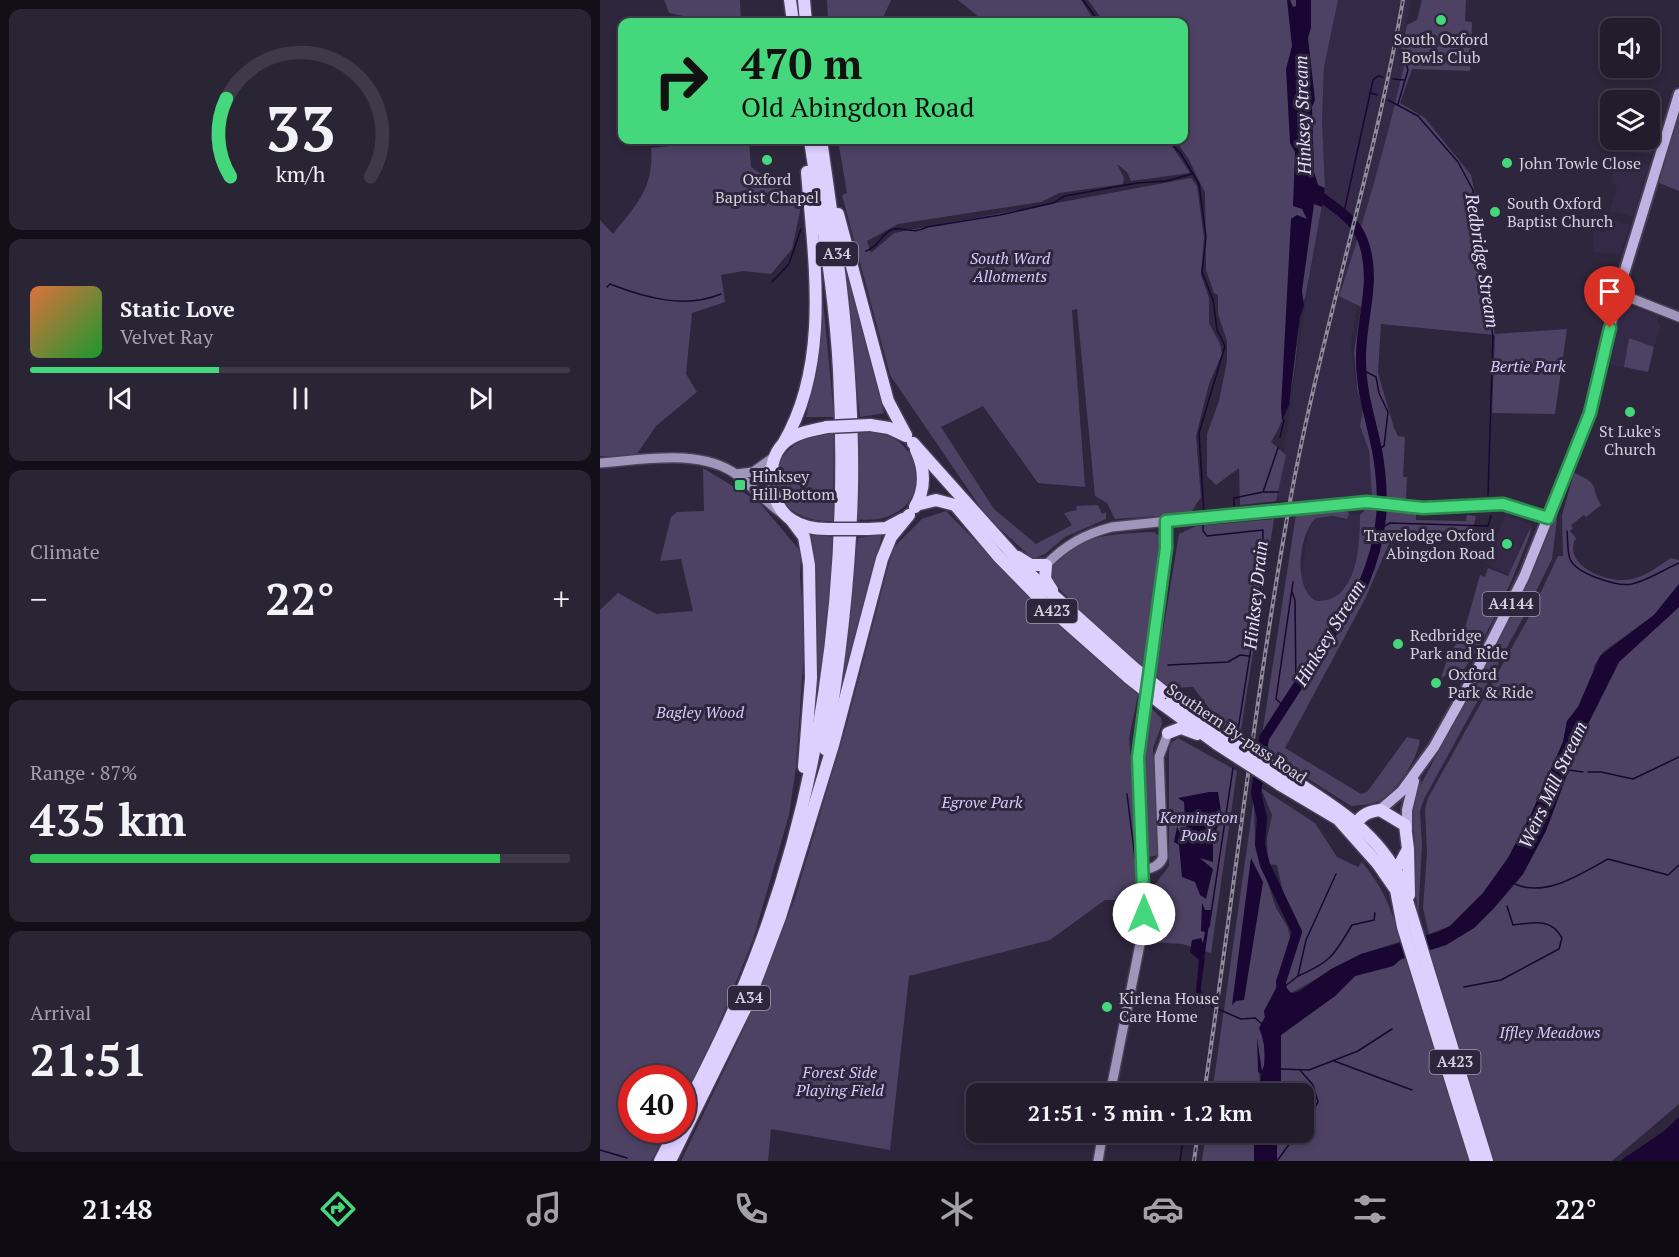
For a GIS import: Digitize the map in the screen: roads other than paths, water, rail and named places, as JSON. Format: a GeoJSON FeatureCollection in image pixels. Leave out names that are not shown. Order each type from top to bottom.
{"type":"FeatureCollection","features":[{"type":"Feature","properties":{"kind":"highway"},"geometry":{"type":"LineString","coordinates":[[790,0],[792,18]]}},
{"type":"Feature","properties":{"kind":"highway"},"geometry":{"type":"LineString","coordinates":[[804,0],[806,18]]}},
{"type":"Feature","properties":{"kind":"highway"},"geometry":{"type":"LineString","coordinates":[[802,824],[812,641],[806,546],[774,496],[772,484],[776,455],[803,405],[813,349],[815,280],[804,144]]}},
{"type":"Feature","properties":{"kind":"highway","name":"A34"},"geometry":{"type":"LineString","coordinates":[[670,1161],[746,1007],[780,917],[802,824],[833,634],[841,513],[837,349],[811,144]]}},
{"type":"Feature","properties":{"kind":"highway"},"geometry":{"type":"LineString","coordinates":[[802,824],[833,745],[888,542],[912,510],[924,480],[923,466],[888,401],[822,144]]}},
{"type":"Feature","properties":{"kind":"highway","name":"A34"},"geometry":{"type":"LineString","coordinates":[[696,1086],[747,978],[802,824],[825,748],[841,649],[849,566],[852,486],[847,349],[822,144]]}},
{"type":"Feature","properties":{"kind":"highway"},"geometry":{"type":"LineString","coordinates":[[783,444],[805,432],[870,425],[889,429],[909,439]]}},
{"type":"Feature","properties":{"kind":"highway","name":"Southern By-pass Road"},"geometry":{"type":"LineString","coordinates":[[909,439],[1000,543],[1162,702]]}},
{"type":"Feature","properties":{"kind":"highway","name":"Southern By-pass Road"},"geometry":{"type":"LineString","coordinates":[[912,510],[936,500],[947,502],[960,510],[1043,602],[1131,673],[1143,689],[1281,779],[1357,823],[1368,833],[1394,867],[1408,926],[1476,1161]]}},
{"type":"Feature","properties":{"kind":"highway"},"geometry":{"type":"LineString","coordinates":[[898,529],[920,511],[932,506],[948,507],[966,519]]}},
{"type":"Feature","properties":{"kind":"highway"},"geometry":{"type":"LineString","coordinates":[[790,519],[817,529],[886,528],[912,510]]}},
{"type":"Feature","properties":{"kind":"highway"},"geometry":{"type":"LineString","coordinates":[[1000,543],[1026,562],[1046,565],[1045,579],[1063,607]]}},
{"type":"Feature","properties":{"kind":"highway"},"geometry":{"type":"LineString","coordinates":[[1162,702],[1169,720],[1168,733],[1181,728],[1219,739]]}},
{"type":"Feature","properties":{"kind":"highway","name":"Southern By-pass Road"},"geometry":{"type":"LineString","coordinates":[[1327,807],[1366,812]]}},
{"type":"Feature","properties":{"kind":"highway","name":"Southern By-pass Road"},"geometry":{"type":"LineString","coordinates":[[1327,807],[1396,890],[1403,907]]}},
{"type":"Feature","properties":{"kind":"highway"},"geometry":{"type":"LineString","coordinates":[[1357,843],[1353,830],[1366,812],[1380,810],[1396,817],[1407,829]]}},
{"type":"Feature","properties":{"kind":"highway","name":"Southern By-pass Road"},"geometry":{"type":"LineString","coordinates":[[1403,907],[1408,847],[1407,829]]}},
{"type":"Feature","properties":{"kind":"highway"},"geometry":{"type":"LineString","coordinates":[[1371,860],[1386,868],[1394,867],[1403,860],[1408,847]]}},
{"type":"Feature","properties":{"kind":"highway","name":"Southern By-pass Road"},"geometry":{"type":"LineString","coordinates":[[1420,965],[1487,1161]]}},
{"type":"Feature","properties":{"kind":"highway"},"geometry":{"type":"LineString","coordinates":[[660,1161],[669,1143]]}},
{"type":"Feature","properties":{"kind":"main road","name":"A4144"},"geometry":{"type":"LineString","coordinates":[[1380,810],[1396,798],[1416,775],[1504,619],[1548,518],[1590,413],[1618,293],[1679,94]]}},
{"type":"Feature","properties":{"kind":"main road","name":"A4144"},"geometry":{"type":"LineString","coordinates":[[1407,829],[1407,810],[1416,775]]}},
{"type":"Feature","properties":{"kind":"street"},"geometry":{"type":"LineString","coordinates":[[1618,293],[1679,317]]}},
{"type":"Feature","properties":{"kind":"street"},"geometry":{"type":"LineString","coordinates":[[736,474],[762,468],[776,455]]}},
{"type":"Feature","properties":{"kind":"street"},"geometry":{"type":"LineString","coordinates":[[600,463],[669,458],[703,461],[736,474],[790,519]]}},
{"type":"Feature","properties":{"kind":"street"},"geometry":{"type":"LineString","coordinates":[[1046,565],[1071,543],[1092,532],[1166,521],[1301,507],[1372,503],[1423,508],[1503,504],[1548,518]]}},
{"type":"Feature","properties":{"kind":"street"},"geometry":{"type":"LineString","coordinates":[[1112,1083],[1143,929],[1144,870],[1138,757],[1166,548],[1166,521]]}},
{"type":"Feature","properties":{"kind":"street"},"geometry":{"type":"LineString","coordinates":[[1144,870],[1155,867],[1163,857],[1159,757],[1168,733]]}},
{"type":"Feature","properties":{"kind":"street"},"geometry":{"type":"LineString","coordinates":[[1098,1161],[1101,1143]]}},
{"type":"Feature","properties":{"kind":"water"},"geometry":{"type":"Polygon","coordinates":[[[1287,0],[1290,0],[1293,7],[1296,6],[1296,0],[1311,0],[1311,28],[1308,38],[1315,100],[1312,107],[1314,172],[1318,185],[1325,188],[1322,207],[1314,204],[1302,291],[1304,306],[1300,317],[1289,405],[1282,421],[1291,219],[1297,215],[1307,219],[1302,209],[1293,206],[1295,152],[1290,143],[1286,69],[1292,46],[1287,0]]]}},
{"type":"Feature","properties":{"kind":"water","name":"Weirs Mill Stream"},"geometry":{"type":"Polygon","coordinates":[[[1679,584],[1679,607],[1619,662],[1580,740],[1546,831],[1523,874],[1474,928],[1446,945],[1401,959],[1393,966],[1355,976],[1335,996],[1281,1035],[1281,1083],[1261,1083],[1257,1038],[1262,1071],[1265,1050],[1259,1028],[1265,1017],[1264,1011],[1280,981],[1291,993],[1298,992],[1331,969],[1361,954],[1438,932],[1450,926],[1483,893],[1508,858],[1532,812],[1563,742],[1567,721],[1578,707],[1600,656],[1654,615],[1679,584]]]}},
{"type":"Feature","properties":{"kind":"water"},"geometry":{"type":"Polygon","coordinates":[[[1218,792],[1222,818],[1213,836],[1213,862],[1200,858],[1213,869],[1206,899],[1200,895],[1195,882],[1182,877],[1179,845],[1174,842],[1177,827],[1181,835],[1187,828],[1186,825],[1177,824],[1185,818],[1184,802],[1178,798],[1218,792]]]}},
{"type":"Feature","properties":{"kind":"water"},"geometry":{"type":"Polygon","coordinates":[[[1251,858],[1263,882],[1244,1000],[1236,1001],[1232,1005],[1251,858]]]}},
{"type":"Feature","properties":{"kind":"water"},"geometry":{"type":"Polygon","coordinates":[[[1202,903],[1205,910],[1211,910],[1200,989],[1204,1008],[1201,1007],[1196,991],[1199,960],[1190,952],[1192,940],[1201,938],[1203,943],[1205,932],[1201,931],[1202,903]]]}},
{"type":"Feature","properties":{"kind":"water"},"geometry":{"type":"Polygon","coordinates":[[[1679,1117],[1679,1161],[1620,1161],[1664,1131],[1679,1117]]]}},
{"type":"Feature","properties":{"kind":"water"},"geometry":{"type":"Polygon","coordinates":[[[1254,1143],[1277,1143],[1277,1161],[1254,1161],[1254,1143]]]}},
{"type":"Feature","properties":{"kind":"waterway","name":"Hinksey Drain"},"geometry":{"type":"LineString","coordinates":[[1083,0],[1096,18]]}},
{"type":"Feature","properties":{"kind":"waterway"},"geometry":{"type":"LineString","coordinates":[[1398,104],[1408,70],[1403,54]]}},
{"type":"Feature","properties":{"kind":"waterway"},"geometry":{"type":"LineString","coordinates":[[1344,212],[1373,80],[1378,76],[1383,77]]}},
{"type":"Feature","properties":{"kind":"waterway"},"geometry":{"type":"LineString","coordinates":[[1393,79],[1404,80]]}},
{"type":"Feature","properties":{"kind":"waterway","name":"Redbridge Stream"},"geometry":{"type":"LineString","coordinates":[[1371,93],[1377,95]]}},
{"type":"Feature","properties":{"kind":"waterway","name":"Redbridge Stream"},"geometry":{"type":"LineString","coordinates":[[1388,100],[1418,116],[1458,162],[1473,190],[1474,234],[1493,336],[1488,495]]}},
{"type":"Feature","properties":{"kind":"waterway","name":"Hinksey Drain"},"geometry":{"type":"LineString","coordinates":[[1172,144],[1181,154],[1199,184],[1206,237],[1202,272],[1213,300],[1217,330],[1225,346],[1199,433],[1204,514]]}},
{"type":"Feature","properties":{"kind":"waterway"},"geometry":{"type":"LineString","coordinates":[[866,251],[887,232],[895,229],[916,231],[1053,203],[1065,196],[1137,183],[1166,181],[1192,174]]}},
{"type":"Feature","properties":{"kind":"waterway","name":"Hinksey Stream"},"geometry":{"type":"LineString","coordinates":[[1282,995],[1281,982],[1297,932],[1265,865],[1260,845],[1262,818],[1256,793],[1264,738],[1363,585],[1379,535],[1382,502],[1380,468],[1361,372],[1361,346],[1369,276],[1365,247],[1356,228],[1344,214],[1314,191]]}},
{"type":"Feature","properties":{"kind":"waterway"},"geometry":{"type":"LineString","coordinates":[[772,282],[789,264],[801,229]]}},
{"type":"Feature","properties":{"kind":"waterway"},"geometry":{"type":"LineString","coordinates":[[607,287],[610,284],[637,294],[680,301],[694,301],[721,294]]}},
{"type":"Feature","properties":{"kind":"waterway"},"geometry":{"type":"LineString","coordinates":[[1361,369],[1376,377],[1379,393],[1388,412],[1384,446],[1377,450]]}},
{"type":"Feature","properties":{"kind":"waterway"},"geometry":{"type":"LineString","coordinates":[[1280,437],[1284,420]]}},
{"type":"Feature","properties":{"kind":"waterway"},"geometry":{"type":"LineString","coordinates":[[1234,505],[1234,498],[1263,492],[1278,448]]}},
{"type":"Feature","properties":{"kind":"waterway"},"geometry":{"type":"LineString","coordinates":[[1264,492],[1278,492]]}},
{"type":"Feature","properties":{"kind":"waterway","name":"Redbridge Stream"},"geometry":{"type":"LineString","coordinates":[[1381,528],[1390,523],[1488,526],[1491,516]]}},
{"type":"Feature","properties":{"kind":"waterway","name":"Hinksey Drain"},"geometry":{"type":"LineString","coordinates":[[1203,522],[1203,531],[1207,536],[1263,530],[1262,579],[1237,736]]}},
{"type":"Feature","properties":{"kind":"waterway"},"geometry":{"type":"LineString","coordinates":[[1567,531],[1569,556],[1574,565],[1580,570],[1608,581],[1632,584],[1679,563]]}},
{"type":"Feature","properties":{"kind":"waterway"},"geometry":{"type":"LineString","coordinates":[[1285,707],[1276,699],[1293,582]]}},
{"type":"Feature","properties":{"kind":"waterway"},"geometry":{"type":"LineString","coordinates":[[1292,592],[1295,600],[1296,691]]}},
{"type":"Feature","properties":{"kind":"waterway"},"geometry":{"type":"LineString","coordinates":[[1168,665],[1228,662],[1240,655],[1249,656]]}},
{"type":"Feature","properties":{"kind":"waterway"},"geometry":{"type":"LineString","coordinates":[[1588,772],[1601,772],[1633,779],[1679,757]]}},
{"type":"Feature","properties":{"kind":"waterway","name":"Hinksey Drain"},"geometry":{"type":"LineString","coordinates":[[1209,927],[1233,768]]}},
{"type":"Feature","properties":{"kind":"waterway","name":"Weirs Mill Stream"},"geometry":{"type":"LineString","coordinates":[[1569,770],[1583,772]]}},
{"type":"Feature","properties":{"kind":"waterway"},"geometry":{"type":"LineString","coordinates":[[1127,794],[1135,858]]}},
{"type":"Feature","properties":{"kind":"waterway"},"geometry":{"type":"LineString","coordinates":[[1515,884],[1527,888],[1551,886],[1575,877],[1608,859],[1668,875],[1679,865]]}},
{"type":"Feature","properties":{"kind":"waterway"},"geometry":{"type":"LineString","coordinates":[[1284,987],[1298,976],[1306,940],[1336,874]]}},
{"type":"Feature","properties":{"kind":"waterway"},"geometry":{"type":"LineString","coordinates":[[1464,987],[1501,980],[1559,949],[1562,938],[1558,931],[1541,923],[1513,925],[1507,906]]}},
{"type":"Feature","properties":{"kind":"waterway"},"geometry":{"type":"LineString","coordinates":[[1298,976],[1325,962],[1336,951],[1352,925],[1374,920],[1375,913]]}},
{"type":"Feature","properties":{"kind":"waterway","name":"Hinksey Drain"},"geometry":{"type":"LineString","coordinates":[[1202,996],[1200,989],[1204,959]]}},
{"type":"Feature","properties":{"kind":"waterway","name":"Hinksey Drain"},"geometry":{"type":"LineString","coordinates":[[1204,1003],[1241,1019],[1255,1018],[1262,1024]]}},
{"type":"Feature","properties":{"kind":"waterway"},"geometry":{"type":"LineString","coordinates":[[1280,1069],[1309,1070],[1358,1051],[1392,1029]]}},
{"type":"Feature","properties":{"kind":"waterway"},"geometry":{"type":"LineString","coordinates":[[1334,1061],[1412,1090]]}},
{"type":"Feature","properties":{"kind":"waterway"},"geometry":{"type":"LineString","coordinates":[[1300,1070],[1311,1083]]}},
{"type":"Feature","properties":{"kind":"waterway"},"geometry":{"type":"LineString","coordinates":[[1314,1088],[1318,1102],[1314,1109]]}},
{"type":"Feature","properties":{"kind":"waterway"},"geometry":{"type":"LineString","coordinates":[[1180,1161],[1182,1143]]}},
{"type":"Feature","properties":{"kind":"waterway"},"geometry":{"type":"LineString","coordinates":[[1277,1161],[1290,1143]]}},
{"type":"Feature","properties":{"kind":"waterway"},"geometry":{"type":"LineString","coordinates":[[600,1150],[627,1158]]}},
{"type":"Feature","properties":{"kind":"railway"},"geometry":{"type":"LineString","coordinates":[[1206,1083],[1266,645],[1291,496],[1318,372],[1378,124],[1403,0]]}},
{"type":"Feature","properties":{"kind":"railway"},"geometry":{"type":"LineString","coordinates":[[1194,1161],[1196,1143]]}},
{"type":"Feature","properties":{"kind":"place","name":"South Oxford Bowls Club"},"geometry":{"type":"Point","coordinates":[1441,20]}},
{"type":"Feature","properties":{"kind":"place","name":"Oxford Baptist Chapel"},"geometry":{"type":"Point","coordinates":[767,160]}},
{"type":"Feature","properties":{"kind":"place","name":"John Towle Close"},"geometry":{"type":"Point","coordinates":[1507,163]}},
{"type":"Feature","properties":{"kind":"place","name":"South Oxford Baptist Church"},"geometry":{"type":"Point","coordinates":[1495,212]}},
{"type":"Feature","properties":{"kind":"place","name":"St Luke's Church"},"geometry":{"type":"Point","coordinates":[1630,412]}},
{"type":"Feature","properties":{"kind":"place","name":"Hinksey Hill Bottom"},"geometry":{"type":"Point","coordinates":[740,485]}},
{"type":"Feature","properties":{"kind":"place","name":"Travelodge Oxford Abingdon Road"},"geometry":{"type":"Point","coordinates":[1507,544]}},
{"type":"Feature","properties":{"kind":"place","name":"Redbridge Park and Ride"},"geometry":{"type":"Point","coordinates":[1398,644]}},
{"type":"Feature","properties":{"kind":"place","name":"Oxford Park & Ride"},"geometry":{"type":"Point","coordinates":[1436,683]}},
{"type":"Feature","properties":{"kind":"place","name":"Kirlena House Care Home"},"geometry":{"type":"Point","coordinates":[1107,1007]}},
{"type":"Feature","properties":{"kind":"park label","name":"South Ward Allotments"},"geometry":{"type":"Point","coordinates":[1010,267]}},
{"type":"Feature","properties":{"kind":"park label","name":"Bertie Park"},"geometry":{"type":"Point","coordinates":[1528,366]}},
{"type":"Feature","properties":{"kind":"park label","name":"Bagley Wood"},"geometry":{"type":"Point","coordinates":[700,712]}},
{"type":"Feature","properties":{"kind":"park label","name":"Egrove Park"},"geometry":{"type":"Point","coordinates":[982,802]}},
{"type":"Feature","properties":{"kind":"park label","name":"Kennington Pools"},"geometry":{"type":"Point","coordinates":[1199,826]}},
{"type":"Feature","properties":{"kind":"park label","name":"Iffley Meadows"},"geometry":{"type":"Point","coordinates":[1550,1032]}},
{"type":"Feature","properties":{"kind":"park label","name":"Forest Side Playing Field"},"geometry":{"type":"Point","coordinates":[840,1081]}}]}
